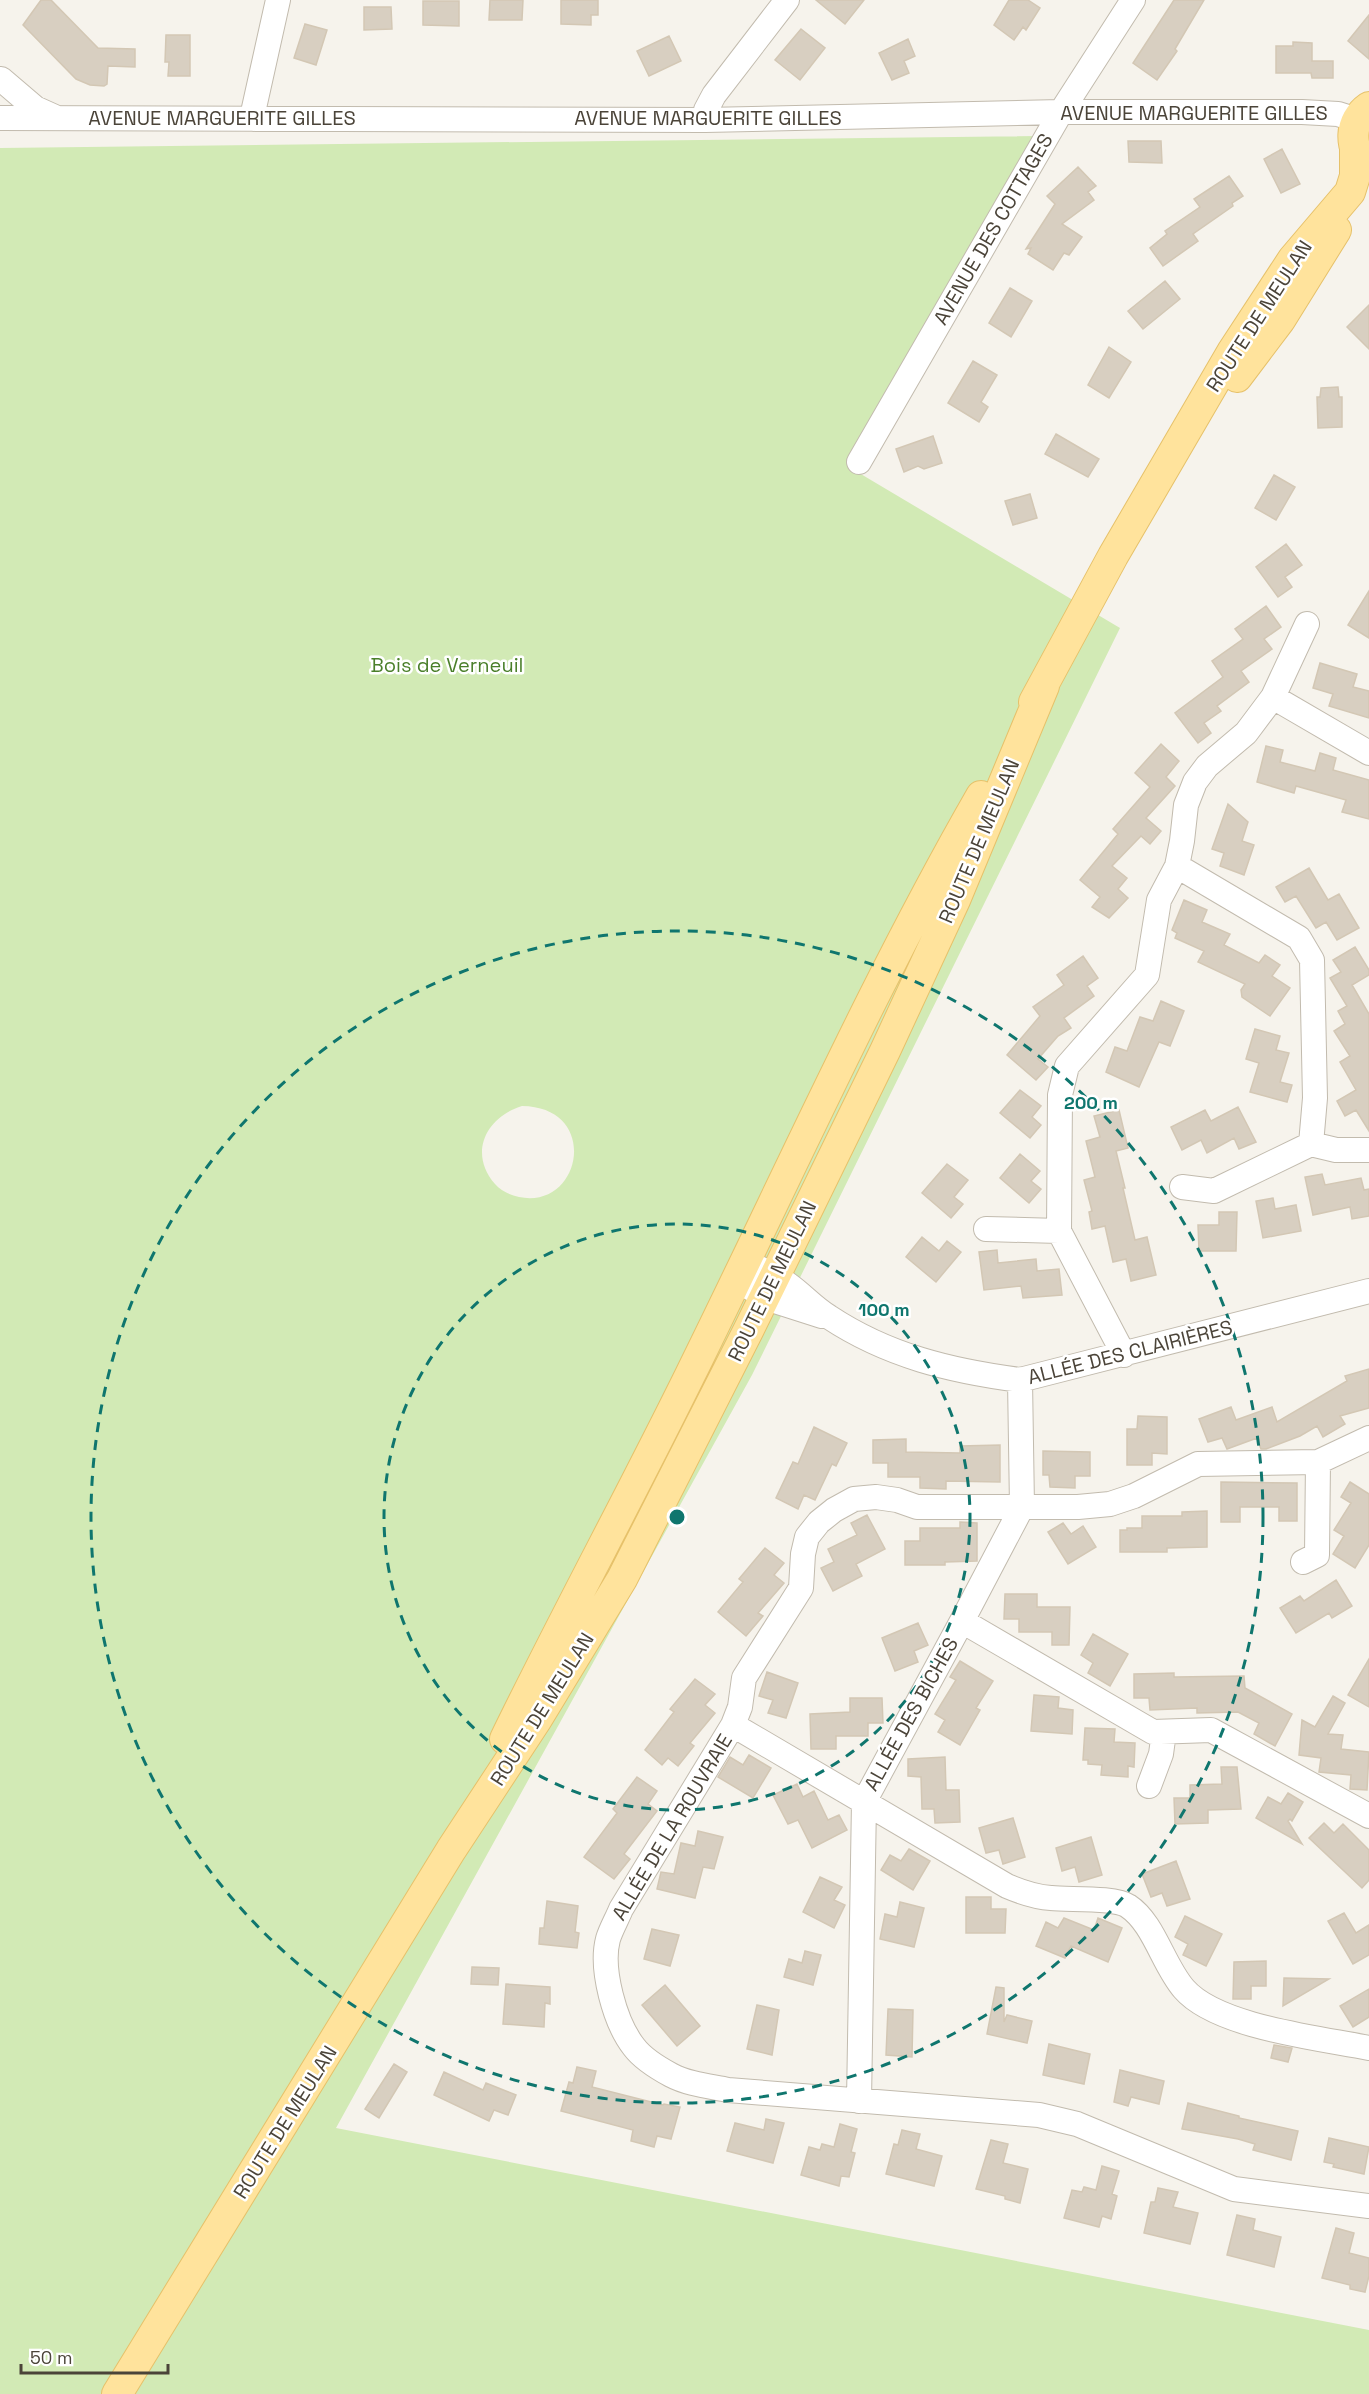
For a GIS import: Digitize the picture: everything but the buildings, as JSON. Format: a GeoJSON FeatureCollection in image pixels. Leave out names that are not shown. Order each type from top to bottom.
{"type":"FeatureCollection","features":[{"type":"Feature","properties":{"kind":"main road","name":"ROUTE DE MEULAN"},"geometry":{"type":"LineString","coordinates":[[451,1850],[528,1693],[691,1374],[794,1156],[903,939],[960,832],[1044,686],[1113,556],[1232,352],[1275,284],[1350,192],[1362,158],[1353,132],[1363,113]]}},
{"type":"Feature","properties":{"kind":"main road","name":"ROUTE DE MEULAN"},"geometry":{"type":"LineString","coordinates":[[1156,485],[1280,320],[1343,220],[1369,188]]}},
{"type":"Feature","properties":{"kind":"main road","name":"ROUTE DE MEULAN"},"geometry":{"type":"LineString","coordinates":[[117,2394],[451,1850],[537,1719],[622,1579],[770,1287],[924,969],[1044,686]]}},
{"type":"Feature","properties":{"kind":"street"},"geometry":{"type":"LineString","coordinates":[[254,119],[254,108],[278,0]]}},
{"type":"Feature","properties":{"kind":"street"},"geometry":{"type":"LineString","coordinates":[[705,120],[706,110],[714,95],[787,0]]}},
{"type":"Feature","properties":{"kind":"street","name":"AVENUE DES COTTAGES"},"geometry":{"type":"LineString","coordinates":[[859,462],[1061,112],[1132,0]]}},
{"type":"Feature","properties":{"kind":"street"},"geometry":{"type":"LineString","coordinates":[[0,78],[2,87],[0,98]]}},
{"type":"Feature","properties":{"kind":"street","name":"AVENUE MARGUERITE GILLES"},"geometry":{"type":"LineString","coordinates":[[0,78],[35,108],[58,118]]}},
{"type":"Feature","properties":{"kind":"street","name":"AVENUE MARGUERITE GILLES"},"geometry":{"type":"LineString","coordinates":[[0,118],[705,120],[1061,112],[1363,113]]}},
{"type":"Feature","properties":{"kind":"street"},"geometry":{"type":"LineString","coordinates":[[1124,1354],[1059,1231],[1060,1095],[1067,1066],[1147,975],[1160,900],[1177,866],[1186,805],[1195,782],[1207,766],[1246,733],[1273,697],[1307,624]]}},
{"type":"Feature","properties":{"kind":"street"},"geometry":{"type":"LineString","coordinates":[[1273,697],[1369,753]]}},
{"type":"Feature","properties":{"kind":"street"},"geometry":{"type":"LineString","coordinates":[[1177,866],[1299,938],[1311,960],[1315,1098],[1311,1144]]}},
{"type":"Feature","properties":{"kind":"street"},"geometry":{"type":"LineString","coordinates":[[1182,1187],[1214,1191],[1311,1144],[1336,1150],[1369,1150]]}},
{"type":"Feature","properties":{"kind":"street"},"geometry":{"type":"LineString","coordinates":[[986,1229],[1059,1231]]}},
{"type":"Feature","properties":{"kind":"street","name":"ALLÉE DES CLAIRIÈRES"},"geometry":{"type":"LineString","coordinates":[[740,1271],[770,1287],[792,1308],[827,1317],[877,1343],[927,1363],[977,1374],[1020,1380],[1369,1291]]}},
{"type":"Feature","properties":{"kind":"street","name":"ALLÉE DES BICHES"},"geometry":{"type":"LineString","coordinates":[[859,2101],[864,1802],[1022,1507],[1020,1380]]}},
{"type":"Feature","properties":{"kind":"street","name":"ALLÉE DE LA ROUVRAIE"},"geometry":{"type":"LineString","coordinates":[[1369,1438],[1318,1462],[1198,1464],[1134,1496],[1110,1504],[916,1507],[897,1500],[876,1497],[855,1499],[834,1510],[819,1522],[807,1537],[801,1588],[744,1678],[740,1707],[733,1725],[621,1909],[608,1941],[607,1977],[612,2002],[622,2028],[635,2049],[672,2076],[696,2084],[728,2090],[1039,2115],[1077,2124],[1234,2189],[1369,2206]]}},
{"type":"Feature","properties":{"kind":"street"},"geometry":{"type":"LineString","coordinates":[[1303,1562],[1317,1555],[1318,1462]]}},
{"type":"Feature","properties":{"kind":"street"},"geometry":{"type":"LineString","coordinates":[[962,1622],[1153,1732],[1211,1730],[1369,1816]]}},
{"type":"Feature","properties":{"kind":"street"},"geometry":{"type":"LineString","coordinates":[[733,1725],[1007,1886],[1032,1896],[1126,1904],[1140,1916],[1173,1974],[1185,1990],[1210,2008],[1236,2021],[1369,2048]]}},
{"type":"Feature","properties":{"kind":"street"},"geometry":{"type":"LineString","coordinates":[[1149,1786],[1161,1754],[1164,1732]]}},
{"type":"Feature","properties":{"kind":"green space","name":"Bois de Verneuil"},"geometry":{"type":"Polygon","coordinates":[[[1041,136],[849,467],[1120,628],[752,1375],[336,2128],[1369,2330],[1369,2394],[0,2394],[0,148],[1041,136]],[[522,1106],[509,1111],[491,1127],[482,1149],[483,1160],[487,1172],[500,1189],[519,1197],[540,1197],[557,1188],[568,1174],[574,1157],[572,1139],[564,1122],[547,1111],[522,1106]]]}}]}
